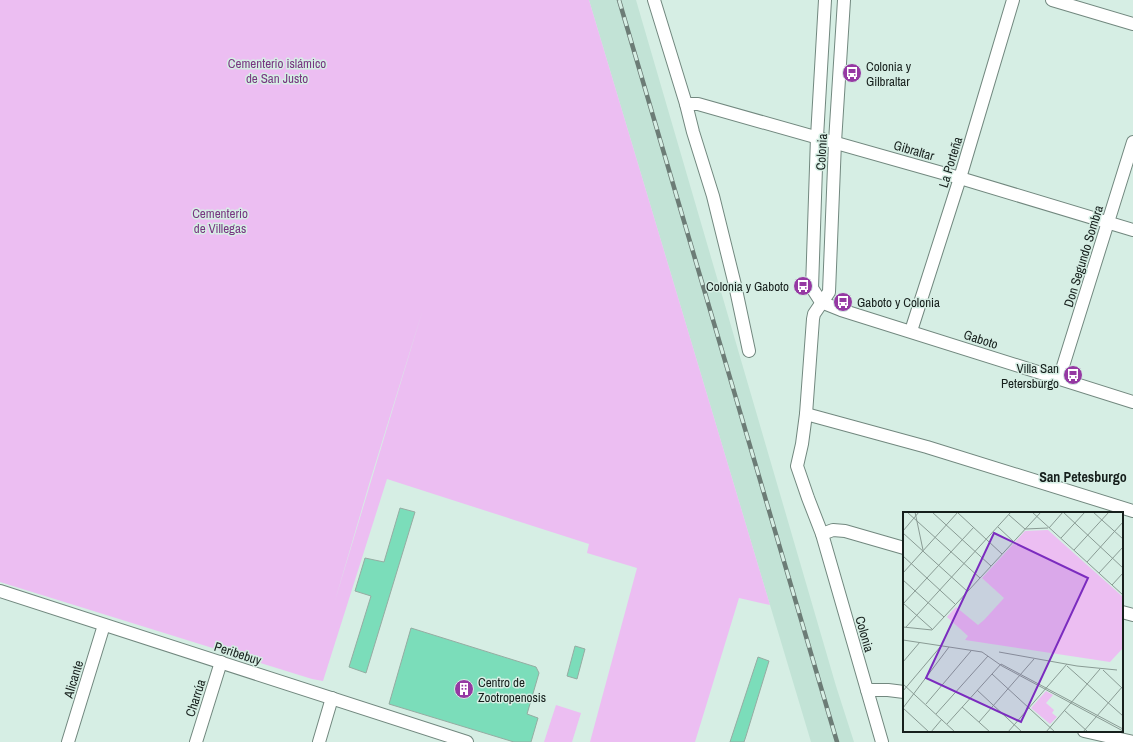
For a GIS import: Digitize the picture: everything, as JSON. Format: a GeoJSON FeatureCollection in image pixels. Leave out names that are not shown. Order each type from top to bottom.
{"type":"FeatureCollection","features":[{"type":"Feature","properties":{"kind":"street"},"geometry":{"type":"LineString","coordinates":[[654,0],[713,196],[731,265],[749,351]]}},
{"type":"Feature","properties":{"kind":"street","name":"Colonia"},"geometry":{"type":"LineString","coordinates":[[821,302],[812,288],[817,137],[825,0]]}},
{"type":"Feature","properties":{"kind":"street","name":"Colonia"},"geometry":{"type":"LineString","coordinates":[[844,0],[835,142],[829,292],[821,302],[814,314],[813,319],[806,414],[802,444],[797,461],[798,472],[822,534],[882,742]]}},
{"type":"Feature","properties":{"kind":"street","name":"La Porteña"},"geometry":{"type":"LineString","coordinates":[[911,331],[960,178],[1013,0]]}},
{"type":"Feature","properties":{"kind":"street"},"geometry":{"type":"LineString","coordinates":[[1052,0],[1133,24]]}},
{"type":"Feature","properties":{"kind":"street","name":"Gibraltar"},"geometry":{"type":"LineString","coordinates":[[686,104],[698,104],[835,142],[1133,230]]}},
{"type":"Feature","properties":{"kind":"street","name":"Don Segundo Sombra"},"geometry":{"type":"LineString","coordinates":[[1059,379],[1133,142]]}},
{"type":"Feature","properties":{"kind":"street","name":"Gaboto"},"geometry":{"type":"LineString","coordinates":[[821,302],[841,310],[1133,402]]}},
{"type":"Feature","properties":{"kind":"street"},"geometry":{"type":"LineString","coordinates":[[806,414],[927,447],[1133,511]]}},
{"type":"Feature","properties":{"kind":"street"},"geometry":{"type":"LineString","coordinates":[[822,534],[833,530],[845,530],[903,548]]}},
{"type":"Feature","properties":{"kind":"street","name":"Peribebuy"},"geometry":{"type":"LineString","coordinates":[[0,591],[332,698],[451,740],[467,742]]}},
{"type":"Feature","properties":{"kind":"street"},"geometry":{"type":"LineString","coordinates":[[1123,612],[1133,615]]}},
{"type":"Feature","properties":{"kind":"street","name":"Alicante"},"geometry":{"type":"LineString","coordinates":[[68,742],[104,625]]}},
{"type":"Feature","properties":{"kind":"street","name":"Charrúa"},"geometry":{"type":"LineString","coordinates":[[196,742],[221,662]]}},
{"type":"Feature","properties":{"kind":"street"},"geometry":{"type":"LineString","coordinates":[[867,690],[903,692]]}},
{"type":"Feature","properties":{"kind":"street"},"geometry":{"type":"LineString","coordinates":[[319,742],[332,698]]}},
{"type":"Feature","properties":{"kind":"street"},"geometry":{"type":"LineString","coordinates":[[1088,732],[1133,742]]}},
{"type":"Feature","properties":{"kind":"shaded area"},"geometry":{"type":"Polygon","coordinates":[[[589,0],[636,0],[836,686],[854,742],[811,742],[589,0]]]}},
{"type":"Feature","properties":{"kind":"green space","name":"Cementerio de Villegas"},"geometry":{"type":"Polygon","coordinates":[[[0,0],[589,0],[770,605],[739,598],[695,742],[590,742],[637,568],[587,553],[589,544],[387,479],[323,681],[312,679],[0,582],[0,0]],[[423,309],[370,481],[334,604],[423,309]]]}},
{"type":"Feature","properties":{"kind":"green space"},"geometry":{"type":"Polygon","coordinates":[[[556,705],[581,713],[572,742],[544,742],[556,705]]]}},
{"type":"Feature","properties":{"kind":"building"},"geometry":{"type":"Polygon","coordinates":[[[400,508],[415,512],[366,673],[349,667],[371,596],[355,591],[365,558],[384,562],[400,508]]]}},
{"type":"Feature","properties":{"kind":"building","name":"Centro de Zootropenosis"},"geometry":{"type":"Polygon","coordinates":[[[411,628],[536,667],[539,673],[527,714],[538,718],[531,742],[514,742],[389,704],[411,628]]]}},
{"type":"Feature","properties":{"kind":"building"},"geometry":{"type":"Polygon","coordinates":[[[575,646],[585,649],[577,679],[567,676],[575,646]]]}},
{"type":"Feature","properties":{"kind":"building"},"geometry":{"type":"Polygon","coordinates":[[[758,657],[769,661],[746,736],[744,742],[730,742],[758,657]]]}},
{"type":"Feature","properties":{"kind":"railway"},"geometry":{"type":"LineString","coordinates":[[619,0],[837,742]]}},
{"type":"Feature","properties":{"kind":"place","name":"Colonia y Gilbraltar"},"geometry":{"type":"Point","coordinates":[852,73]}},
{"type":"Feature","properties":{"kind":"place","name":"Colonia y Gaboto"},"geometry":{"type":"Point","coordinates":[803,286]}},
{"type":"Feature","properties":{"kind":"place","name":"Gaboto y Colonia"},"geometry":{"type":"Point","coordinates":[843,302]}},
{"type":"Feature","properties":{"kind":"place","name":"Villa San Petersburgo"},"geometry":{"type":"Point","coordinates":[1073,375]}},
{"type":"Feature","properties":{"kind":"place","name":"Centro de Zootropenosis"},"geometry":{"type":"Point","coordinates":[464,689]}},
{"type":"Feature","properties":{"kind":"district","name":"San Petesburgo"},"geometry":{"type":"Point","coordinates":[1083,477]}},
{"type":"Feature","properties":{"kind":"park label","name":"Cementerio islámico de San Justo"},"geometry":{"type":"Point","coordinates":[277,70]}}]}
